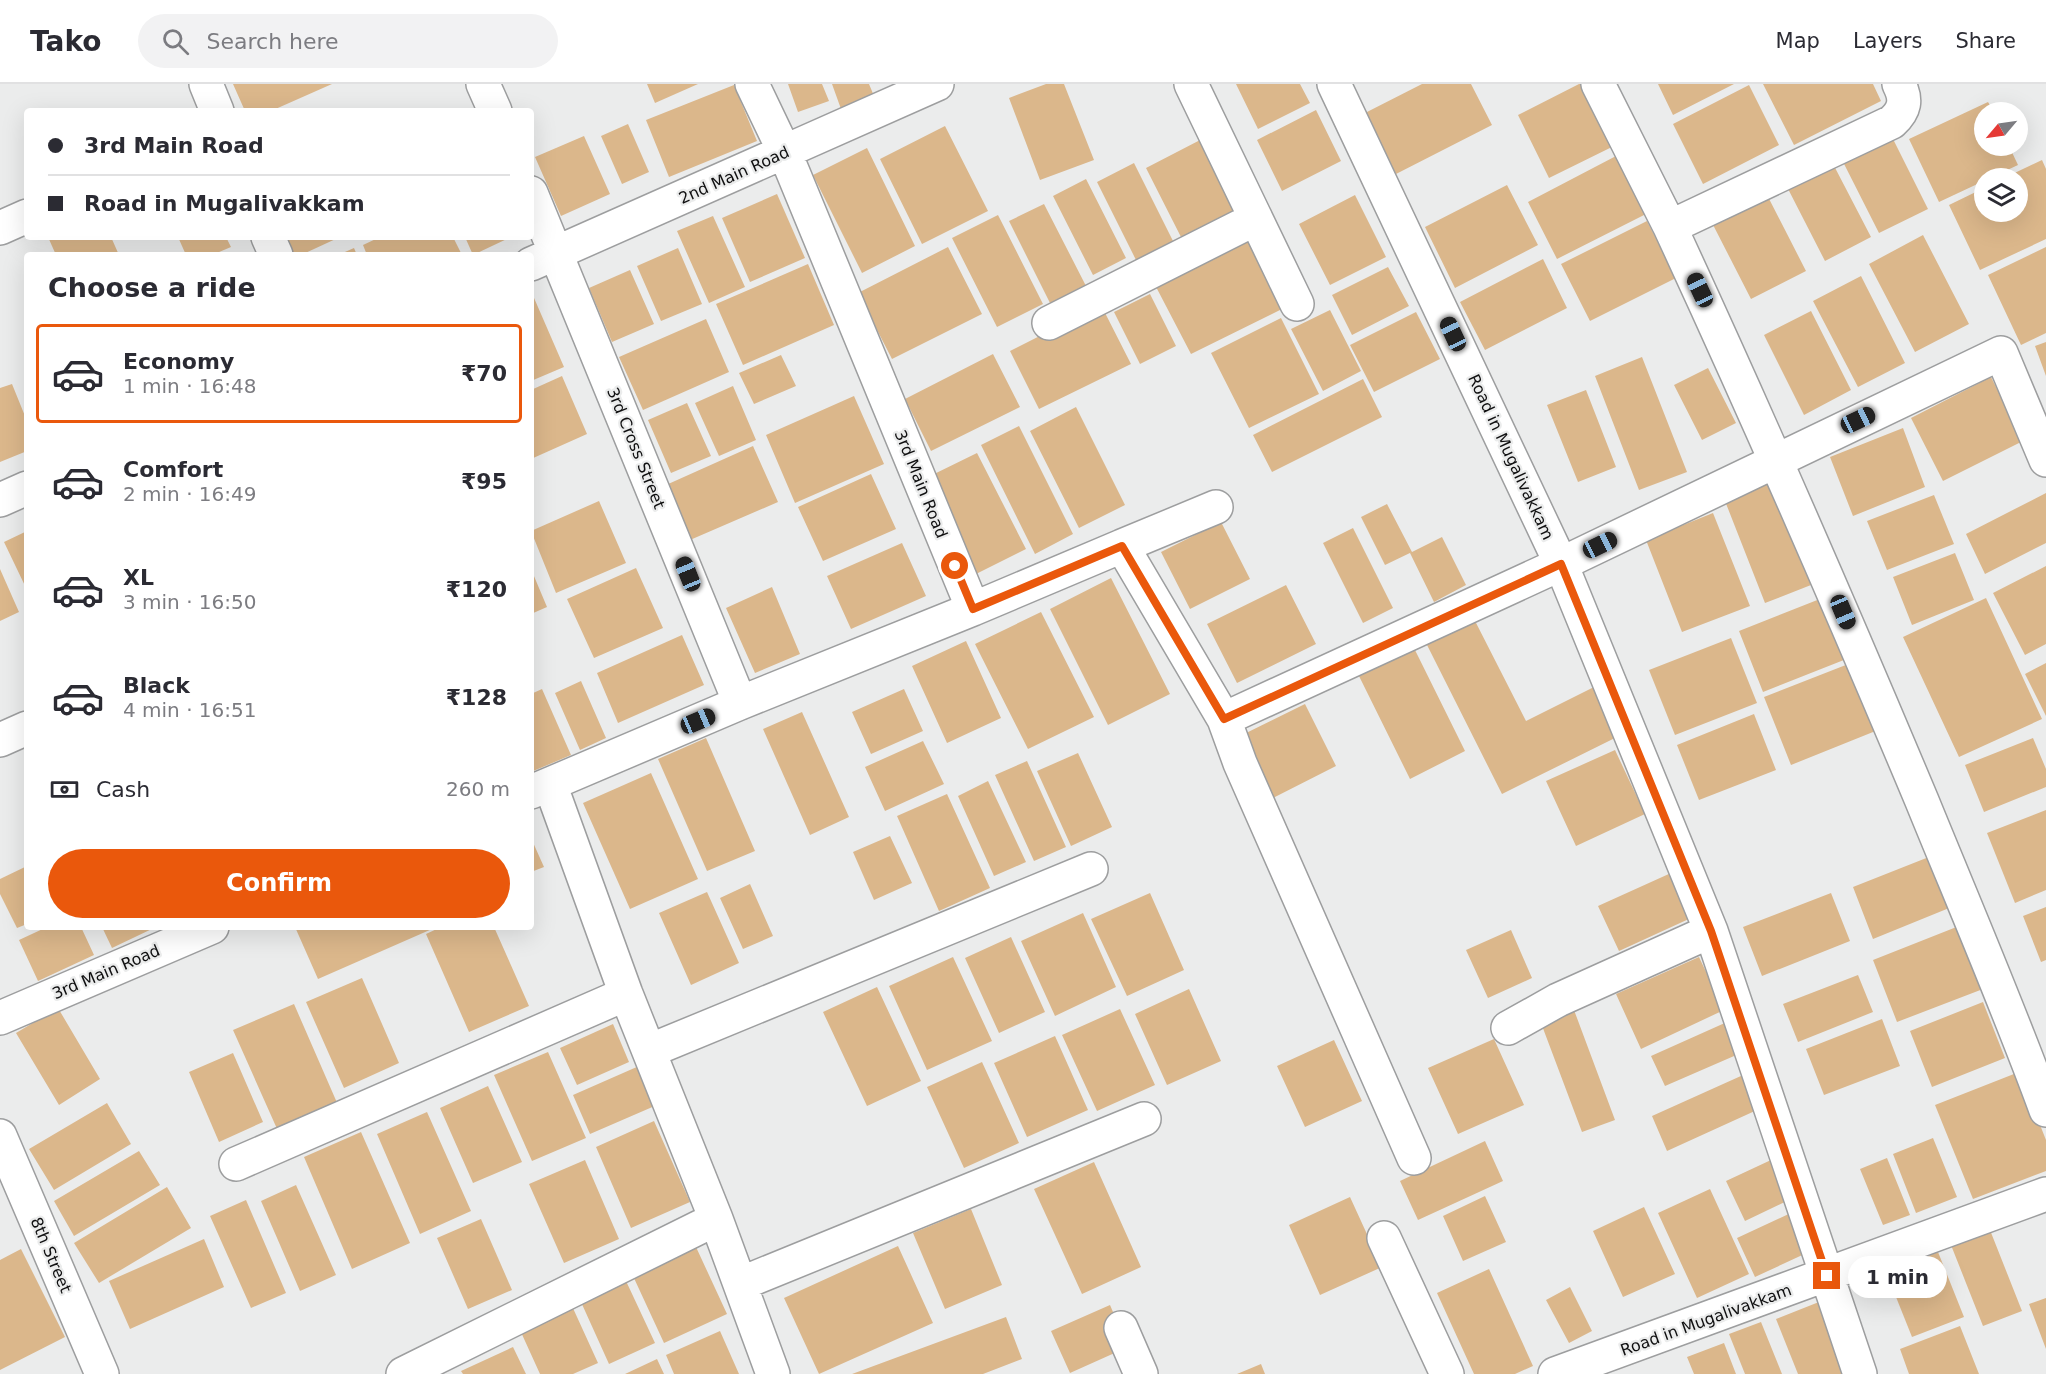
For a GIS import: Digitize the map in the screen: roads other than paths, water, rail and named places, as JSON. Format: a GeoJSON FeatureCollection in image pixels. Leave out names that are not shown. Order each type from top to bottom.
{"type":"FeatureCollection","features":[{"type":"Feature","properties":{"kind":"street"},"geometry":{"type":"LineString","coordinates":[[206,84],[216,108]]}},
{"type":"Feature","properties":{"kind":"street"},"geometry":{"type":"LineString","coordinates":[[483,84],[494,108]]}},
{"type":"Feature","properties":{"kind":"street","name":"3rd Main Road"},"geometry":{"type":"LineString","coordinates":[[752,84],[785,153],[973,609]]}},
{"type":"Feature","properties":{"kind":"street","name":"2nd Main Road"},"geometry":{"type":"LineString","coordinates":[[544,258],[937,84]]}},
{"type":"Feature","properties":{"kind":"street"},"geometry":{"type":"LineString","coordinates":[[1191,84],[1298,304]]}},
{"type":"Feature","properties":{"kind":"street","name":"Road in Mugalivakkam"},"geometry":{"type":"LineString","coordinates":[[1334,84],[1561,564],[1711,931],[1827,1276],[1555,1374]]}},
{"type":"Feature","properties":{"kind":"street"},"geometry":{"type":"LineString","coordinates":[[1598,84],[1670,227],[1777,458],[2018,1032],[2046,1110]]}},
{"type":"Feature","properties":{"kind":"street"},"geometry":{"type":"LineString","coordinates":[[1670,227],[1892,122],[1901,114],[1905,102],[1899,84]]}},
{"type":"Feature","properties":{"kind":"street","name":"3rd Cross Street"},"geometry":{"type":"LineString","coordinates":[[534,208],[544,258],[740,703]]}},
{"type":"Feature","properties":{"kind":"street"},"geometry":{"type":"LineString","coordinates":[[0,228],[24,217]]}},
{"type":"Feature","properties":{"kind":"street"},"geometry":{"type":"LineString","coordinates":[[1049,323],[1255,219]]}},
{"type":"Feature","properties":{"kind":"street"},"geometry":{"type":"LineString","coordinates":[[1224,719],[1561,564],[1777,458],[2001,353],[2046,460]]}},
{"type":"Feature","properties":{"kind":"street"},"geometry":{"type":"LineString","coordinates":[[0,500],[24,489]]}},
{"type":"Feature","properties":{"kind":"street"},"geometry":{"type":"LineString","coordinates":[[773,1374],[716,1219],[541,788],[740,703],[1216,507]]}},
{"type":"Feature","properties":{"kind":"street"},"geometry":{"type":"LineString","coordinates":[[1122,546],[1224,719],[1240,763],[1414,1158]]}},
{"type":"Feature","properties":{"kind":"street"},"geometry":{"type":"LineString","coordinates":[[0,740],[24,729]]}},
{"type":"Feature","properties":{"kind":"street"},"geometry":{"type":"LineString","coordinates":[[649,1051],[1091,869]]}},
{"type":"Feature","properties":{"kind":"street","name":"3rd Main Road"},"geometry":{"type":"LineString","coordinates":[[0,1018],[205,930]]}},
{"type":"Feature","properties":{"kind":"street"},"geometry":{"type":"LineString","coordinates":[[1508,1028],[1558,1000],[1711,931]]}},
{"type":"Feature","properties":{"kind":"street"},"geometry":{"type":"LineString","coordinates":[[236,1164],[626,994]]}},
{"type":"Feature","properties":{"kind":"street"},"geometry":{"type":"LineString","coordinates":[[740,1284],[1144,1119]]}},
{"type":"Feature","properties":{"kind":"street","name":"8th Street"},"geometry":{"type":"LineString","coordinates":[[0,1136],[102,1374]]}},
{"type":"Feature","properties":{"kind":"street"},"geometry":{"type":"LineString","coordinates":[[1860,1374],[1827,1276],[2046,1194]]}},
{"type":"Feature","properties":{"kind":"street"},"geometry":{"type":"LineString","coordinates":[[403,1374],[716,1219]]}},
{"type":"Feature","properties":{"kind":"street"},"geometry":{"type":"LineString","coordinates":[[1384,1238],[1447,1374]]}},
{"type":"Feature","properties":{"kind":"street"},"geometry":{"type":"LineString","coordinates":[[1121,1328],[1141,1374]]}}]}
